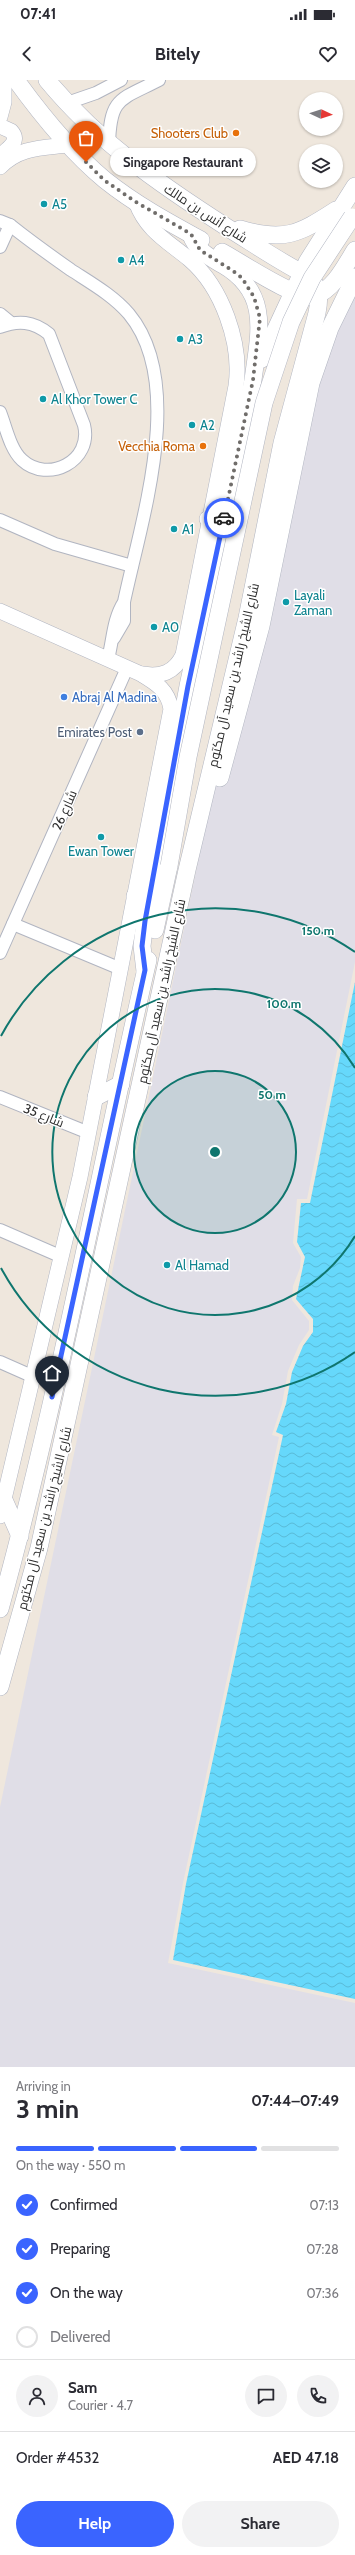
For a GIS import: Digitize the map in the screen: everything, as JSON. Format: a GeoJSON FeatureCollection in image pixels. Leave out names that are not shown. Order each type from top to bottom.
{"type":"FeatureCollection","features":[{"type":"Feature","properties":{"kind":"main road","name":"شارع أنس بن مالك"},"geometry":{"type":"LineString","coordinates":[[16,80],[67,145],[104,180],[136,202],[292,290]]}},
{"type":"Feature","properties":{"kind":"main road","name":"شارع أنس بن مالك"},"geometry":{"type":"LineString","coordinates":[[47,80],[67,103],[109,145],[153,180],[301,273]]}},
{"type":"Feature","properties":{"kind":"main road"},"geometry":{"type":"LineString","coordinates":[[253,380],[292,290],[301,273],[348,210],[355,186]]}},
{"type":"Feature","properties":{"kind":"main road"},"geometry":{"type":"LineString","coordinates":[[355,191],[326,237],[325,245],[329,252],[340,254],[355,239]]}},
{"type":"Feature","properties":{"kind":"main road"},"geometry":{"type":"LineString","coordinates":[[225,226],[259,235],[284,236],[309,228],[348,210]]}},
{"type":"Feature","properties":{"kind":"main road","name":"شارع الشيخ راشد بن سعيد آل مكتوم"},"geometry":{"type":"LineString","coordinates":[[0,1609],[20,1536],[169,866],[188,757],[264,402],[291,322],[312,278],[348,210]]}},
{"type":"Feature","properties":{"kind":"main road"},"geometry":{"type":"LineString","coordinates":[[145,970],[142,946],[145,921],[188,686],[253,380],[260,318],[254,297],[242,278],[200,250],[191,234]]}},
{"type":"Feature","properties":{"kind":"main road"},"geometry":{"type":"LineString","coordinates":[[292,290],[309,297],[319,294],[332,284],[355,250]]}},
{"type":"Feature","properties":{"kind":"main road"},"geometry":{"type":"LineString","coordinates":[[301,273],[314,281],[319,294]]}},
{"type":"Feature","properties":{"kind":"main road"},"geometry":{"type":"LineString","coordinates":[[187,870],[206,826],[261,626],[311,384],[330,328],[355,277]]}},
{"type":"Feature","properties":{"kind":"main road","name":"شارع الشيخ راشد بن سعيد آل مكتوم"},"geometry":{"type":"LineString","coordinates":[[0,1687],[44,1525],[187,870],[247,618],[291,405],[317,313],[319,294]]}},
{"type":"Feature","properties":{"kind":"main road"},"geometry":{"type":"LineString","coordinates":[[264,352],[282,326],[289,323],[299,328],[301,336],[287,384],[287,395],[291,405]]}},
{"type":"Feature","properties":{"kind":"main road"},"geometry":{"type":"LineString","coordinates":[[208,519],[226,510]]}},
{"type":"Feature","properties":{"kind":"main road"},"geometry":{"type":"LineString","coordinates":[[135,896],[145,921]]}},
{"type":"Feature","properties":{"kind":"main road"},"geometry":{"type":"LineString","coordinates":[[96,1097],[121,1084]]}},
{"type":"Feature","properties":{"kind":"main road"},"geometry":{"type":"LineString","coordinates":[[2,1499],[20,1536]]}},
{"type":"Feature","properties":{"kind":"street"},"geometry":{"type":"LineString","coordinates":[[0,117],[4,102],[4,80]]}},
{"type":"Feature","properties":{"kind":"street"},"geometry":{"type":"LineString","coordinates":[[67,103],[96,93],[121,80]]}},
{"type":"Feature","properties":{"kind":"street"},"geometry":{"type":"LineString","coordinates":[[128,80],[134,93]]}},
{"type":"Feature","properties":{"kind":"street"},"geometry":{"type":"LineString","coordinates":[[109,145],[109,121],[112,110],[119,101],[159,80]]}},
{"type":"Feature","properties":{"kind":"street"},"geometry":{"type":"LineString","coordinates":[[0,126],[11,130],[15,137],[14,144],[0,157]]}},
{"type":"Feature","properties":{"kind":"street"},"geometry":{"type":"LineString","coordinates":[[0,167],[12,156],[26,150],[67,145]]}},
{"type":"Feature","properties":{"kind":"street"},"geometry":{"type":"LineString","coordinates":[[136,202],[143,218],[155,234],[188,259],[210,283],[223,309],[235,348],[237,366],[236,386],[208,519],[183,655],[176,666],[166,673],[154,676],[141,674]]}},
{"type":"Feature","properties":{"kind":"street"},"geometry":{"type":"LineString","coordinates":[[0,213],[5,223],[118,303],[138,326],[151,354],[158,398],[157,433],[152,468],[124,602],[124,621],[114,638],[108,659]]}},
{"type":"Feature","properties":{"kind":"street"},"geometry":{"type":"LineString","coordinates":[[0,247],[5,223]]}},
{"type":"Feature","properties":{"kind":"street"},"geometry":{"type":"LineString","coordinates":[[0,314],[6,325],[25,322],[38,326],[52,339],[84,425],[86,437],[84,449],[76,458],[54,470],[47,471],[33,468],[16,454],[0,412]]}},
{"type":"Feature","properties":{"kind":"street"},"geometry":{"type":"LineString","coordinates":[[0,520],[55,544],[132,566]]}},
{"type":"Feature","properties":{"kind":"street"},"geometry":{"type":"LineString","coordinates":[[0,611],[141,674],[162,688],[168,698],[171,709],[89,1133],[60,1256],[34,1377],[2,1499],[0,1516]]}},
{"type":"Feature","properties":{"kind":"street","name":"شارع 26"},"geometry":{"type":"LineString","coordinates":[[0,953],[127,668]]}},
{"type":"Feature","properties":{"kind":"street"},"geometry":{"type":"LineString","coordinates":[[13,924],[121,969]]}},
{"type":"Feature","properties":{"kind":"street","name":"شارع 35"},"geometry":{"type":"LineString","coordinates":[[0,1096],[89,1133]]}},
{"type":"Feature","properties":{"kind":"street"},"geometry":{"type":"LineString","coordinates":[[0,1230],[60,1256]]}},
{"type":"Feature","properties":{"kind":"street"},"geometry":{"type":"LineString","coordinates":[[0,1362],[34,1377]]}},
{"type":"Feature","properties":{"kind":"shaded area"},"geometry":{"type":"Polygon","coordinates":[[[355,277],[355,962],[307,1199],[297,1199],[293,1243],[301,1257],[300,1268],[293,1286],[292,1300],[309,1321],[309,1330],[299,1345],[288,1371],[282,1404],[272,1435],[279,1437],[183,1883],[168,1963],[355,2003],[355,2067],[0,2067],[0,1807],[283,456],[355,277]]]}},
{"type":"Feature","properties":{"kind":"water"},"geometry":{"type":"Polygon","coordinates":[[[355,982],[355,1999],[173,1960],[186,1884],[283,1435],[276,1432],[286,1404],[292,1372],[303,1346],[313,1332],[313,1319],[296,1299],[305,1257],[297,1242],[301,1203],[310,1203],[355,982]]]}},
{"type":"Feature","properties":{"kind":"way so far"},"geometry":{"type":"LineString","coordinates":[[86,162],[104,180],[152,213],[191,234],[196,246],[200,250],[242,278],[254,297],[258,307],[260,318],[253,380],[224,518]]}},
{"type":"Feature","properties":{"kind":"place","name":"Shooters Club"},"geometry":{"type":"Point","coordinates":[236,133]}},
{"type":"Feature","properties":{"kind":"place","name":"Singapore Restaurant"},"geometry":{"type":"Point","coordinates":[86,162]}},
{"type":"Feature","properties":{"kind":"place","name":"A5"},"geometry":{"type":"Point","coordinates":[44,204]}},
{"type":"Feature","properties":{"kind":"place","name":"A4"},"geometry":{"type":"Point","coordinates":[121,260]}},
{"type":"Feature","properties":{"kind":"place","name":"A3"},"geometry":{"type":"Point","coordinates":[180,339]}},
{"type":"Feature","properties":{"kind":"place","name":"Al Khor Tower C"},"geometry":{"type":"Point","coordinates":[43,399]}},
{"type":"Feature","properties":{"kind":"place","name":"A2"},"geometry":{"type":"Point","coordinates":[192,425]}},
{"type":"Feature","properties":{"kind":"place","name":"Vecchia Roma"},"geometry":{"type":"Point","coordinates":[203,446]}},
{"type":"Feature","properties":{"kind":"place","name":"A1"},"geometry":{"type":"Point","coordinates":[174,529]}},
{"type":"Feature","properties":{"kind":"place","name":"Layali Zaman"},"geometry":{"type":"Point","coordinates":[286,602]}},
{"type":"Feature","properties":{"kind":"place","name":"A0"},"geometry":{"type":"Point","coordinates":[154,627]}},
{"type":"Feature","properties":{"kind":"place","name":"Abraj Al Madina"},"geometry":{"type":"Point","coordinates":[64,697]}},
{"type":"Feature","properties":{"kind":"place","name":"Emirates Post"},"geometry":{"type":"Point","coordinates":[140,732]}},
{"type":"Feature","properties":{"kind":"place","name":"Ewan Tower"},"geometry":{"type":"Point","coordinates":[101,837]}},
{"type":"Feature","properties":{"kind":"place","name":"Al Hamad"},"geometry":{"type":"Point","coordinates":[167,1265]}},
{"type":"Feature","properties":{"kind":"route"},"geometry":{"type":"LineString","coordinates":[[52,1397],[118,1100],[145,970],[142,958],[142,946],[145,921],[188,686],[224,518]]}}]}
